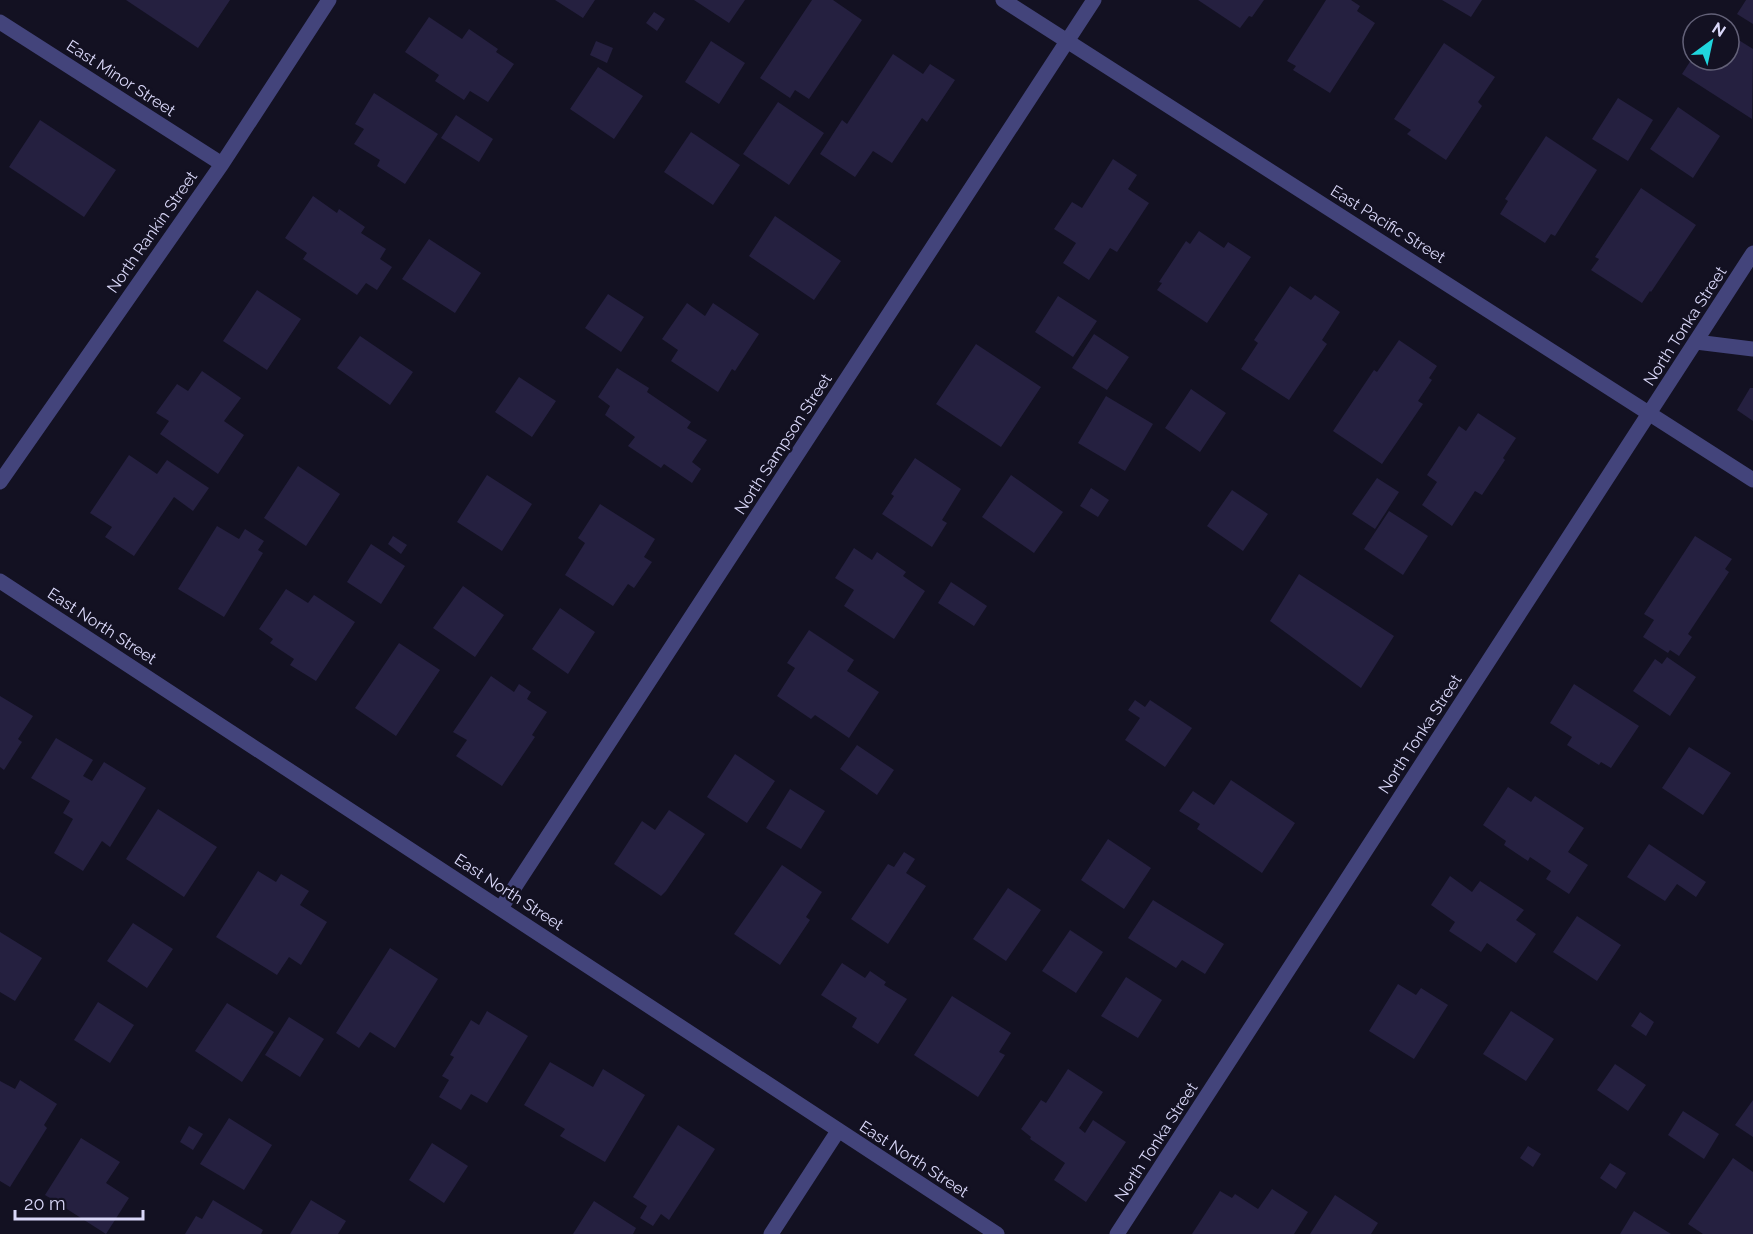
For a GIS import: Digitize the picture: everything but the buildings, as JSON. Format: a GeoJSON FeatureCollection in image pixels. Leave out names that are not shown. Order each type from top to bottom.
{"type":"FeatureCollection","features":[{"type":"Feature","properties":{"kind":"street","name":"North Rankin Street"},"geometry":{"type":"LineString","coordinates":[[0,482],[222,164],[329,0]]}},
{"type":"Feature","properties":{"kind":"street","name":"East Pacific Street"},"geometry":{"type":"LineString","coordinates":[[1003,0],[1753,480]]}},
{"type":"Feature","properties":{"kind":"street","name":"North Sampson Street"},"geometry":{"type":"LineString","coordinates":[[501,908],[1094,0]]}},
{"type":"Feature","properties":{"kind":"street","name":"East Minor Street"},"geometry":{"type":"LineString","coordinates":[[0,22],[222,164]]}},
{"type":"Feature","properties":{"kind":"street","name":"North Tonka Street"},"geometry":{"type":"LineString","coordinates":[[1118,1234],[1753,254]]}},
{"type":"Feature","properties":{"kind":"street"},"geometry":{"type":"LineString","coordinates":[[1696,342],[1753,349]]}},
{"type":"Feature","properties":{"kind":"street","name":"East North Street"},"geometry":{"type":"LineString","coordinates":[[0,581],[997,1234]]}},
{"type":"Feature","properties":{"kind":"street"},"geometry":{"type":"LineString","coordinates":[[771,1234],[838,1131]]}}]}
